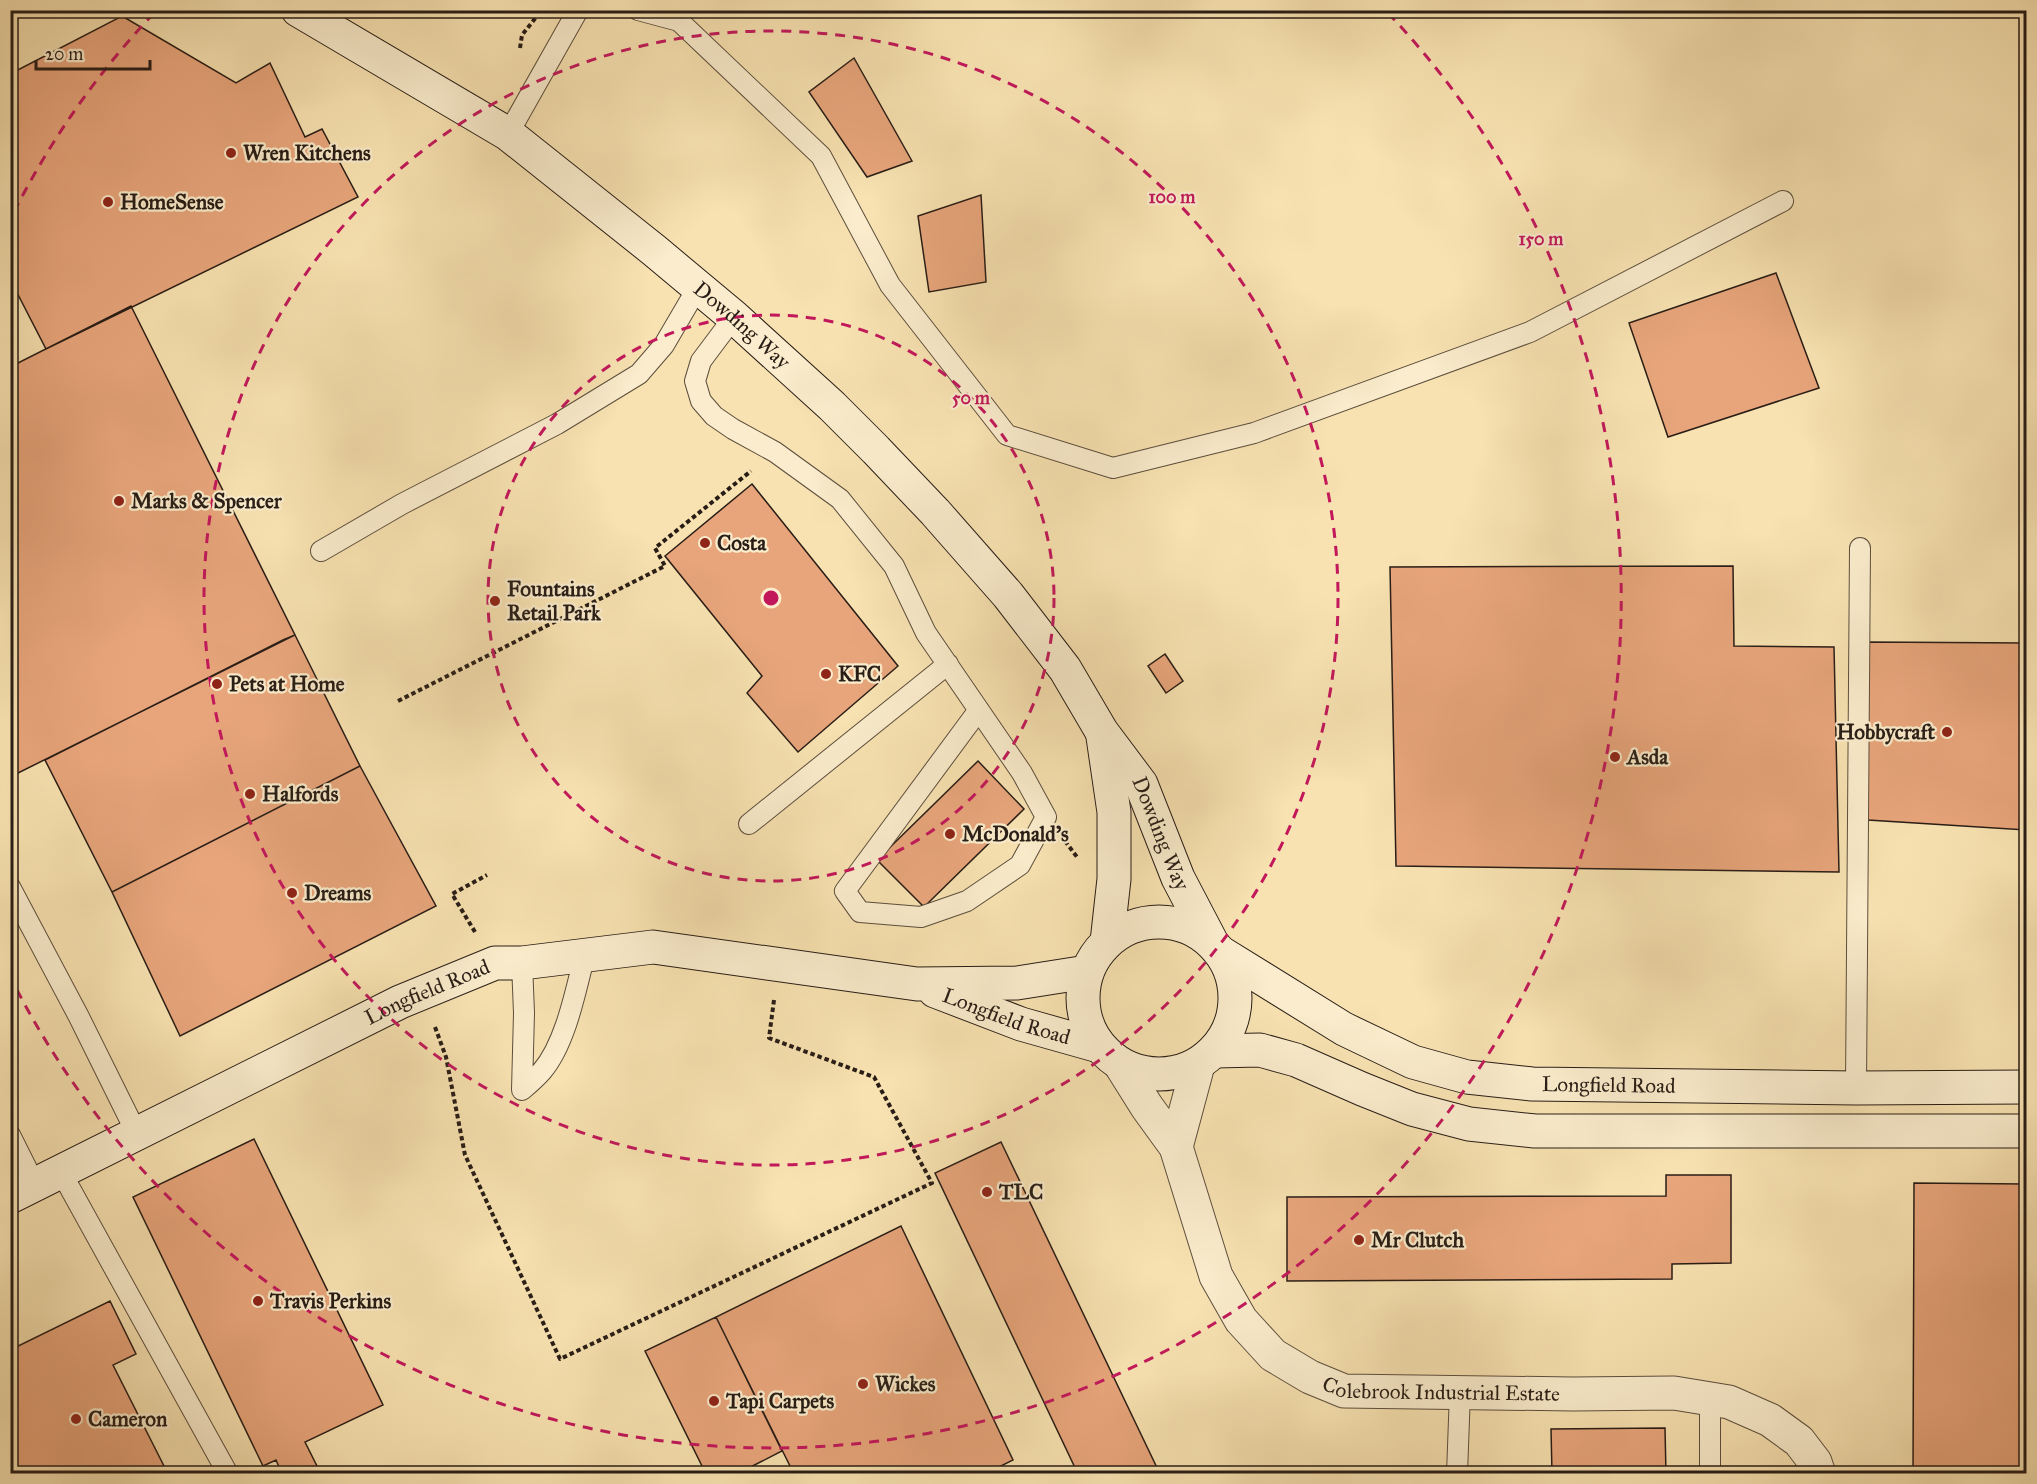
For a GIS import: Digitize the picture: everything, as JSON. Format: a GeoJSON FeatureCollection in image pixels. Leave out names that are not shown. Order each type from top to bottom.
{"type":"FeatureCollection","features":[{"type":"Feature","properties":{"kind":"street","name":"Dowding Way"},"geometry":{"type":"LineString","coordinates":[[298,10],[508,134],[734,317],[832,406],[942,521],[1008,595],[1065,669],[1102,732],[1141,784],[1178,878],[1217,948]]}},
{"type":"Feature","properties":{"kind":"street","name":"Dowding Way"},"geometry":{"type":"LineString","coordinates":[[1102,732],[1114,812],[1114,879],[1107,942]]}},
{"type":"Feature","properties":{"kind":"street"},"geometry":{"type":"LineString","coordinates":[[1176,1147],[1207,1058],[1230,1029],[1236,1004],[1234,978],[1217,948],[1191,929],[1170,922],[1147,922],[1125,929],[1107,942],[1095,956],[1087,972],[1082,998],[1087,1023],[1110,1055],[1138,1072],[1159,1076],[1179,1073],[1207,1058],[1260,1050],[1296,1060],[1412,1109],[1469,1124],[1535,1131],[2026,1131]]}},
{"type":"Feature","properties":{"kind":"street","name":"Longfield Road"},"geometry":{"type":"LineString","coordinates":[[35,1185],[400,1002],[508,963],[653,947],[917,984],[1017,983],[1087,972]]}},
{"type":"Feature","properties":{"kind":"street","name":"Longfield Road"},"geometry":{"type":"LineString","coordinates":[[1217,948],[1344,1029],[1413,1062],[1467,1077],[1532,1084],[1856,1088],[2026,1087]]}},
{"type":"Feature","properties":{"kind":"street","name":"Longfield Road"},"geometry":{"type":"LineString","coordinates":[[917,984],[1110,1055]]}},
{"type":"Feature","properties":{"kind":"street","name":"Colebrook Industrial Estate"},"geometry":{"type":"LineString","coordinates":[[1110,1055],[1176,1147],[1216,1276],[1241,1320],[1272,1354],[1310,1377],[1344,1391],[1674,1393],[1729,1402],[1770,1420],[1799,1441],[1815,1462],[1819,1473]]}},
{"type":"Feature","properties":{"kind":"lane"},"geometry":{"type":"LineString","coordinates":[[508,134],[578,10]]}},
{"type":"Feature","properties":{"kind":"lane"},"geometry":{"type":"LineString","coordinates":[[638,10],[679,21],[821,156],[890,285],[1006,435],[1113,468],[1254,433],[1530,332],[1783,201]]}},
{"type":"Feature","properties":{"kind":"lane"},"geometry":{"type":"LineString","coordinates":[[321,551],[402,504],[557,424],[639,374],[664,345],[698,287]]}},
{"type":"Feature","properties":{"kind":"lane"},"geometry":{"type":"LineString","coordinates":[[734,317],[700,361],[695,381],[701,401],[714,416],[775,452],[840,499],[894,566],[926,633],[1022,773],[1046,817],[1020,865],[967,901],[921,917],[860,912],[846,891],[978,711]]}},
{"type":"Feature","properties":{"kind":"lane"},"geometry":{"type":"LineString","coordinates":[[1856,1088],[1860,548]]}},
{"type":"Feature","properties":{"kind":"lane"},"geometry":{"type":"LineString","coordinates":[[750,824],[948,664]]}},
{"type":"Feature","properties":{"kind":"lane"},"geometry":{"type":"LineString","coordinates":[[10,887],[79,1017],[137,1134]]}},
{"type":"Feature","properties":{"kind":"lane"},"geometry":{"type":"LineString","coordinates":[[508,963],[524,1013],[522,1090],[543,1070],[552,1055],[573,1003],[585,954]]}},
{"type":"Feature","properties":{"kind":"lane"},"geometry":{"type":"LineString","coordinates":[[10,1135],[35,1185],[228,1473]]}},
{"type":"Feature","properties":{"kind":"lane"},"geometry":{"type":"LineString","coordinates":[[1457,1473],[1460,1392]]}},
{"type":"Feature","properties":{"kind":"lane"},"geometry":{"type":"LineString","coordinates":[[1710,1399],[1710,1473]]}},
{"type":"Feature","properties":{"kind":"path"},"geometry":{"type":"LineString","coordinates":[[398,701],[665,566],[655,548],[775,452]]}},
{"type":"Feature","properties":{"kind":"path"},"geometry":{"type":"LineString","coordinates":[[487,875],[452,894],[508,963]]}},
{"type":"Feature","properties":{"kind":"path"},"geometry":{"type":"LineString","coordinates":[[434,1025],[446,1057],[465,1155],[560,1359],[932,1183],[874,1077],[769,1038],[778,965]]}},
{"type":"Feature","properties":{"kind":"building"},"geometry":{"type":"Polygon","coordinates":[[[122,16],[236,83],[270,63],[305,137],[322,129],[358,197],[46,349],[10,279],[10,74],[122,16]]]}},
{"type":"Feature","properties":{"kind":"building"},"geometry":{"type":"Polygon","coordinates":[[[854,58],[912,161],[867,177],[809,92],[854,58]]]}},
{"type":"Feature","properties":{"kind":"building"},"geometry":{"type":"Polygon","coordinates":[[[981,195],[986,282],[929,292],[918,216],[981,195]]]}},
{"type":"Feature","properties":{"kind":"building"},"geometry":{"type":"Polygon","coordinates":[[[1776,273],[1819,388],[1668,437],[1629,323],[1776,273]]]}},
{"type":"Feature","properties":{"kind":"building","name":"Marks & Spencer"},"geometry":{"type":"Polygon","coordinates":[[[131,306],[295,635],[10,777],[10,367],[131,306]]]}},
{"type":"Feature","properties":{"kind":"building"},"geometry":{"type":"Polygon","coordinates":[[[752,484],[898,666],[798,752],[747,693],[762,676],[665,556],[752,484]]]}},
{"type":"Feature","properties":{"kind":"building","name":"Asda"},"geometry":{"type":"Polygon","coordinates":[[[1733,566],[1734,646],[1834,647],[1839,872],[1396,866],[1390,567],[1733,566]]]}},
{"type":"Feature","properties":{"kind":"building"},"geometry":{"type":"Polygon","coordinates":[[[295,635],[360,766],[112,892],[45,760],[295,635]]]}},
{"type":"Feature","properties":{"kind":"building","name":"Hobbycraft"},"geometry":{"type":"Polygon","coordinates":[[[1867,642],[2026,643],[2026,830],[1868,820],[1867,642]]]}},
{"type":"Feature","properties":{"kind":"building"},"geometry":{"type":"Polygon","coordinates":[[[1165,654],[1183,681],[1166,693],[1148,666],[1165,654]]]}},
{"type":"Feature","properties":{"kind":"building","name":"McDonald's"},"geometry":{"type":"Polygon","coordinates":[[[978,761],[1024,809],[924,907],[877,860],[978,761]]]}},
{"type":"Feature","properties":{"kind":"building"},"geometry":{"type":"Polygon","coordinates":[[[360,766],[436,906],[180,1036],[112,892],[360,766]]]}},
{"type":"Feature","properties":{"kind":"building","name":"Travis Perkins"},"geometry":{"type":"Polygon","coordinates":[[[254,1139],[383,1405],[305,1442],[321,1474],[282,1474],[276,1460],[263,1466],[133,1197],[254,1139]]]}},
{"type":"Feature","properties":{"kind":"building"},"geometry":{"type":"Polygon","coordinates":[[[1001,1142],[1160,1474],[1078,1474],[935,1173],[1001,1142]]]}},
{"type":"Feature","properties":{"kind":"building"},"geometry":{"type":"Polygon","coordinates":[[[1666,1175],[1731,1175],[1731,1263],[1672,1264],[1672,1279],[1287,1281],[1287,1197],[1666,1196],[1666,1175]]]}},
{"type":"Feature","properties":{"kind":"building"},"geometry":{"type":"Polygon","coordinates":[[[1914,1183],[2026,1184],[2026,1474],[1913,1474],[1914,1183]]]}},
{"type":"Feature","properties":{"kind":"building","name":"Wickes"},"geometry":{"type":"Polygon","coordinates":[[[901,1226],[1013,1460],[985,1474],[794,1474],[716,1317],[901,1226]]]}},
{"type":"Feature","properties":{"kind":"building","name":"Cameron"},"geometry":{"type":"Polygon","coordinates":[[[110,1301],[136,1354],[113,1365],[168,1474],[10,1474],[10,1350],[110,1301]]]}},
{"type":"Feature","properties":{"kind":"building","name":"Tapi Carpets"},"geometry":{"type":"Polygon","coordinates":[[[716,1317],[782,1451],[737,1474],[706,1474],[645,1351],[716,1317]]]}},
{"type":"Feature","properties":{"kind":"building"},"geometry":{"type":"Polygon","coordinates":[[[1665,1428],[1666,1474],[1552,1474],[1551,1429],[1665,1428]]]}},
{"type":"Feature","properties":{"kind":"place","name":"Wren Kitchens"},"geometry":{"type":"Point","coordinates":[231,153]}},
{"type":"Feature","properties":{"kind":"place","name":"HomeSense"},"geometry":{"type":"Point","coordinates":[108,202]}},
{"type":"Feature","properties":{"kind":"place","name":"Marks & Spencer"},"geometry":{"type":"Point","coordinates":[119,501]}},
{"type":"Feature","properties":{"kind":"place","name":"Costa"},"geometry":{"type":"Point","coordinates":[705,543]}},
{"type":"Feature","properties":{"kind":"place","name":"Fountains Retail Park"},"geometry":{"type":"Point","coordinates":[495,601]}},
{"type":"Feature","properties":{"kind":"place","name":"KFC"},"geometry":{"type":"Point","coordinates":[826,674]}},
{"type":"Feature","properties":{"kind":"place","name":"Pets at Home"},"geometry":{"type":"Point","coordinates":[217,684]}},
{"type":"Feature","properties":{"kind":"place","name":"Hobbycraft"},"geometry":{"type":"Point","coordinates":[1947,732]}},
{"type":"Feature","properties":{"kind":"place","name":"Asda"},"geometry":{"type":"Point","coordinates":[1615,757]}},
{"type":"Feature","properties":{"kind":"place","name":"Halfords"},"geometry":{"type":"Point","coordinates":[250,794]}},
{"type":"Feature","properties":{"kind":"place","name":"McDonald's"},"geometry":{"type":"Point","coordinates":[950,834]}},
{"type":"Feature","properties":{"kind":"place","name":"Dreams"},"geometry":{"type":"Point","coordinates":[292,893]}},
{"type":"Feature","properties":{"kind":"place","name":"TLC"},"geometry":{"type":"Point","coordinates":[987,1192]}},
{"type":"Feature","properties":{"kind":"place","name":"Mr Clutch"},"geometry":{"type":"Point","coordinates":[1359,1240]}},
{"type":"Feature","properties":{"kind":"place","name":"Travis Perkins"},"geometry":{"type":"Point","coordinates":[258,1301]}},
{"type":"Feature","properties":{"kind":"place","name":"Wickes"},"geometry":{"type":"Point","coordinates":[863,1384]}},
{"type":"Feature","properties":{"kind":"place","name":"Tapi Carpets"},"geometry":{"type":"Point","coordinates":[714,1401]}},
{"type":"Feature","properties":{"kind":"place","name":"Cameron"},"geometry":{"type":"Point","coordinates":[76,1419]}}]}
